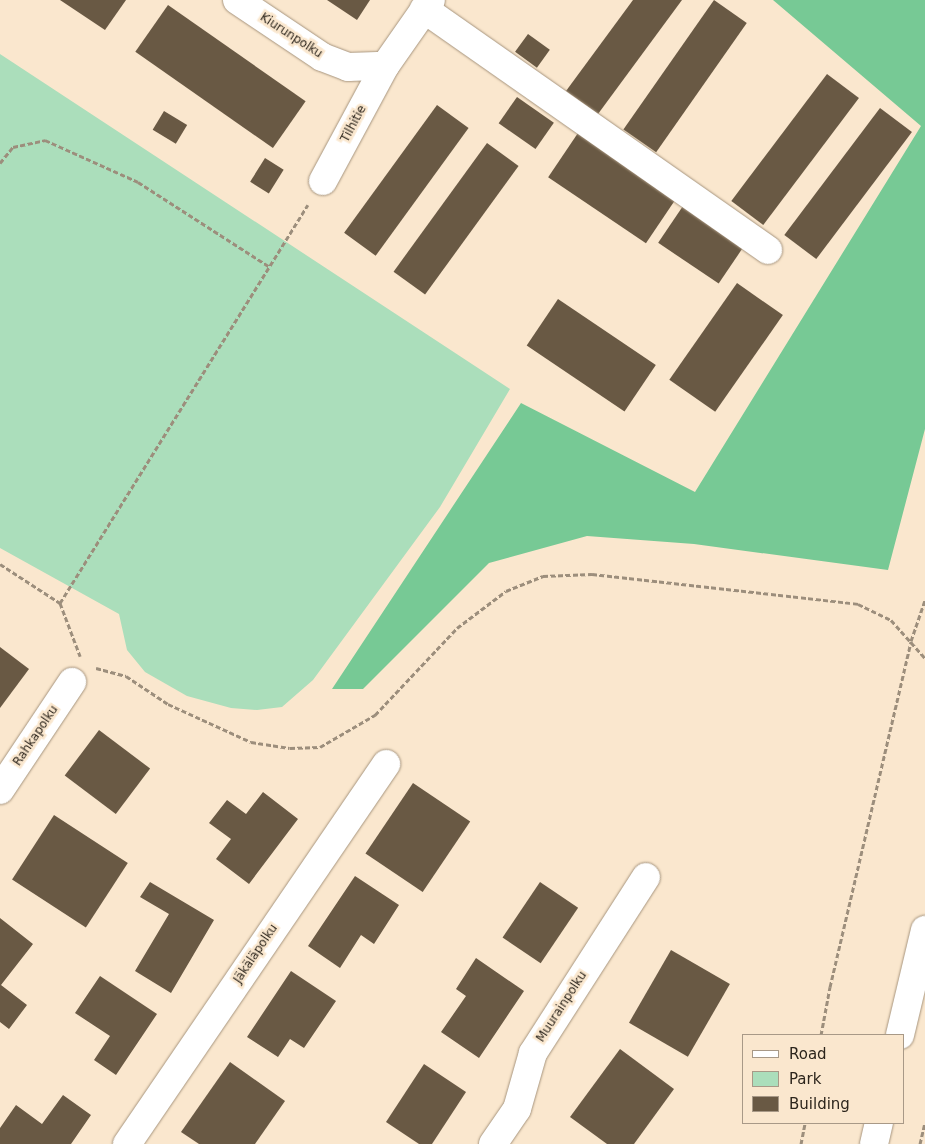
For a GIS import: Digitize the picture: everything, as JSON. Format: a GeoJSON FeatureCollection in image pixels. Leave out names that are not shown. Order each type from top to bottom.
{"type":"FeatureCollection","features":[{"type":"Feature","properties":{"kind":"street","name":"Kiurunpolku"},"geometry":{"type":"LineString","coordinates":[[237,0],[322,57],[348,67],[385,66]]}},
{"type":"Feature","properties":{"kind":"street","name":"Tilhitie"},"geometry":{"type":"LineString","coordinates":[[323,181],[385,66],[427,5]]}},
{"type":"Feature","properties":{"kind":"street"},"geometry":{"type":"LineString","coordinates":[[427,5],[768,250]]}},
{"type":"Feature","properties":{"kind":"street","name":"Rahkapolku"},"geometry":{"type":"LineString","coordinates":[[0,790],[78,673]]}},
{"type":"Feature","properties":{"kind":"street","name":"Jäkäläpolku"},"geometry":{"type":"LineString","coordinates":[[127,1144],[386,764]]}},
{"type":"Feature","properties":{"kind":"street","name":"Muurainpolku"},"geometry":{"type":"LineString","coordinates":[[493,1144],[517,1109],[533,1053],[646,877]]}},
{"type":"Feature","properties":{"kind":"street"},"geometry":{"type":"LineString","coordinates":[[900,1034],[925,930]]}},
{"type":"Feature","properties":{"kind":"street"},"geometry":{"type":"LineString","coordinates":[[874,1144],[879,1124]]}},
{"type":"Feature","properties":{"kind":"path"},"geometry":{"type":"LineString","coordinates":[[0,163],[13,147],[45,140],[138,182],[270,267]]}},
{"type":"Feature","properties":{"kind":"path"},"geometry":{"type":"LineString","coordinates":[[60,603],[323,181]]}},
{"type":"Feature","properties":{"kind":"path"},"geometry":{"type":"LineString","coordinates":[[0,564],[60,603],[78,673],[126,676],[168,704],[251,742],[290,748],[320,747],[375,715],[458,628],[506,592],[543,576],[592,574],[858,604],[891,620],[925,658]]}},
{"type":"Feature","properties":{"kind":"path"},"geometry":{"type":"LineString","coordinates":[[821,1034],[830,987],[911,641],[925,600]]}},
{"type":"Feature","properties":{"kind":"path"},"geometry":{"type":"LineString","coordinates":[[920,1144],[925,1123]]}},
{"type":"Feature","properties":{"kind":"path"},"geometry":{"type":"LineString","coordinates":[[801,1144],[805,1124]]}},
{"type":"Feature","properties":{"kind":"green space"},"geometry":{"type":"Polygon","coordinates":[[[773,0],[925,0],[925,429],[888,570],[694,544],[587,536],[489,563],[363,689],[332,689],[521,403],[695,492],[921,126],[773,0]]]}},
{"type":"Feature","properties":{"kind":"green space"},"geometry":{"type":"Polygon","coordinates":[[[0,54],[510,389],[440,507],[313,680],[282,707],[257,710],[231,708],[187,696],[145,672],[127,650],[119,614],[0,548],[0,54]]]}},
{"type":"Feature","properties":{"kind":"building"},"geometry":{"type":"Polygon","coordinates":[[[60,0],[126,0],[105,30],[60,0]]]}},
{"type":"Feature","properties":{"kind":"building"},"geometry":{"type":"Polygon","coordinates":[[[327,0],[370,0],[357,20],[327,0]]]}},
{"type":"Feature","properties":{"kind":"building"},"geometry":{"type":"Polygon","coordinates":[[[633,0],[682,0],[598,114],[566,91],[633,0]]]}},
{"type":"Feature","properties":{"kind":"building"},"geometry":{"type":"Polygon","coordinates":[[[714,0],[747,23],[656,152],[623,129],[714,0]]]}},
{"type":"Feature","properties":{"kind":"building"},"geometry":{"type":"Polygon","coordinates":[[[168,5],[306,101],[273,148],[135,52],[168,5]]]}},
{"type":"Feature","properties":{"kind":"building"},"geometry":{"type":"Polygon","coordinates":[[[528,34],[550,50],[537,68],[515,52],[528,34]]]}},
{"type":"Feature","properties":{"kind":"building"},"geometry":{"type":"Polygon","coordinates":[[[827,74],[859,98],[763,225],[731,201],[827,74]]]}},
{"type":"Feature","properties":{"kind":"building"},"geometry":{"type":"Polygon","coordinates":[[[517,97],[554,123],[536,149],[499,123],[517,97]]]}},
{"type":"Feature","properties":{"kind":"building"},"geometry":{"type":"Polygon","coordinates":[[[437,105],[469,128],[376,256],[344,233],[437,105]]]}},
{"type":"Feature","properties":{"kind":"building"},"geometry":{"type":"Polygon","coordinates":[[[880,108],[912,132],[816,259],[784,235],[880,108]]]}},
{"type":"Feature","properties":{"kind":"building"},"geometry":{"type":"Polygon","coordinates":[[[164,111],[187,125],[176,144],[153,130],[164,111]]]}},
{"type":"Feature","properties":{"kind":"building"},"geometry":{"type":"Polygon","coordinates":[[[580,130],[678,196],[646,243],[548,177],[580,130]]]}},
{"type":"Feature","properties":{"kind":"building"},"geometry":{"type":"Polygon","coordinates":[[[487,143],[519,166],[425,295],[394,272],[487,143]]]}},
{"type":"Feature","properties":{"kind":"building"},"geometry":{"type":"Polygon","coordinates":[[[265,158],[284,170],[269,193],[250,182],[265,158]]]}},
{"type":"Feature","properties":{"kind":"building"},"geometry":{"type":"Polygon","coordinates":[[[685,203],[746,244],[719,284],[658,243],[685,203]]]}},
{"type":"Feature","properties":{"kind":"building"},"geometry":{"type":"Polygon","coordinates":[[[737,283],[783,315],[715,412],[669,380],[737,283]]]}},
{"type":"Feature","properties":{"kind":"building"},"geometry":{"type":"Polygon","coordinates":[[[558,299],[656,365],[625,411],[527,345],[558,299]]]}},
{"type":"Feature","properties":{"kind":"building"},"geometry":{"type":"Polygon","coordinates":[[[0,647],[29,669],[0,708],[0,647]]]}},
{"type":"Feature","properties":{"kind":"building"},"geometry":{"type":"Polygon","coordinates":[[[99,730],[150,769],[116,814],[65,776],[99,730]]]}},
{"type":"Feature","properties":{"kind":"building"},"geometry":{"type":"Polygon","coordinates":[[[413,783],[470,822],[423,892],[365,853],[413,783]]]}},
{"type":"Feature","properties":{"kind":"building"},"geometry":{"type":"Polygon","coordinates":[[[263,792],[298,819],[249,884],[216,859],[231,839],[209,823],[227,800],[246,814],[263,792]]]}},
{"type":"Feature","properties":{"kind":"building"},"geometry":{"type":"Polygon","coordinates":[[[54,815],[128,863],[86,928],[12,880],[54,815]]]}},
{"type":"Feature","properties":{"kind":"building"},"geometry":{"type":"Polygon","coordinates":[[[355,876],[399,905],[374,944],[361,935],[340,968],[308,946],[355,876]]]}},
{"type":"Feature","properties":{"kind":"building"},"geometry":{"type":"Polygon","coordinates":[[[150,882],[214,920],[171,993],[135,971],[169,914],[140,897],[150,882]]]}},
{"type":"Feature","properties":{"kind":"building"},"geometry":{"type":"Polygon","coordinates":[[[540,882],[578,908],[541,963],[503,938],[540,882]]]}},
{"type":"Feature","properties":{"kind":"building"},"geometry":{"type":"Polygon","coordinates":[[[0,918],[33,944],[1,985],[27,1005],[9,1029],[0,1022],[0,918]]]}},
{"type":"Feature","properties":{"kind":"building"},"geometry":{"type":"Polygon","coordinates":[[[671,950],[730,984],[688,1057],[629,1023],[671,950]]]}},
{"type":"Feature","properties":{"kind":"building"},"geometry":{"type":"Polygon","coordinates":[[[476,958],[524,991],[479,1058],[441,1032],[466,996],[456,989],[476,958]]]}},
{"type":"Feature","properties":{"kind":"building"},"geometry":{"type":"Polygon","coordinates":[[[291,971],[336,1001],[304,1048],[290,1039],[278,1057],[247,1037],[291,971]]]}},
{"type":"Feature","properties":{"kind":"building"},"geometry":{"type":"Polygon","coordinates":[[[100,976],[157,1014],[116,1075],[94,1060],[110,1036],[75,1013],[100,976]]]}},
{"type":"Feature","properties":{"kind":"building"},"geometry":{"type":"Polygon","coordinates":[[[620,1049],[674,1089],[634,1144],[607,1144],[570,1117],[620,1049]]]}},
{"type":"Feature","properties":{"kind":"building"},"geometry":{"type":"Polygon","coordinates":[[[230,1062],[285,1101],[255,1144],[199,1144],[181,1132],[230,1062]]]}},
{"type":"Feature","properties":{"kind":"building"},"geometry":{"type":"Polygon","coordinates":[[[424,1064],[466,1092],[432,1144],[419,1144],[386,1122],[424,1064]]]}},
{"type":"Feature","properties":{"kind":"building"},"geometry":{"type":"Polygon","coordinates":[[[63,1095],[91,1115],[71,1144],[0,1144],[0,1128],[16,1105],[42,1124],[63,1095]]]}}]}
